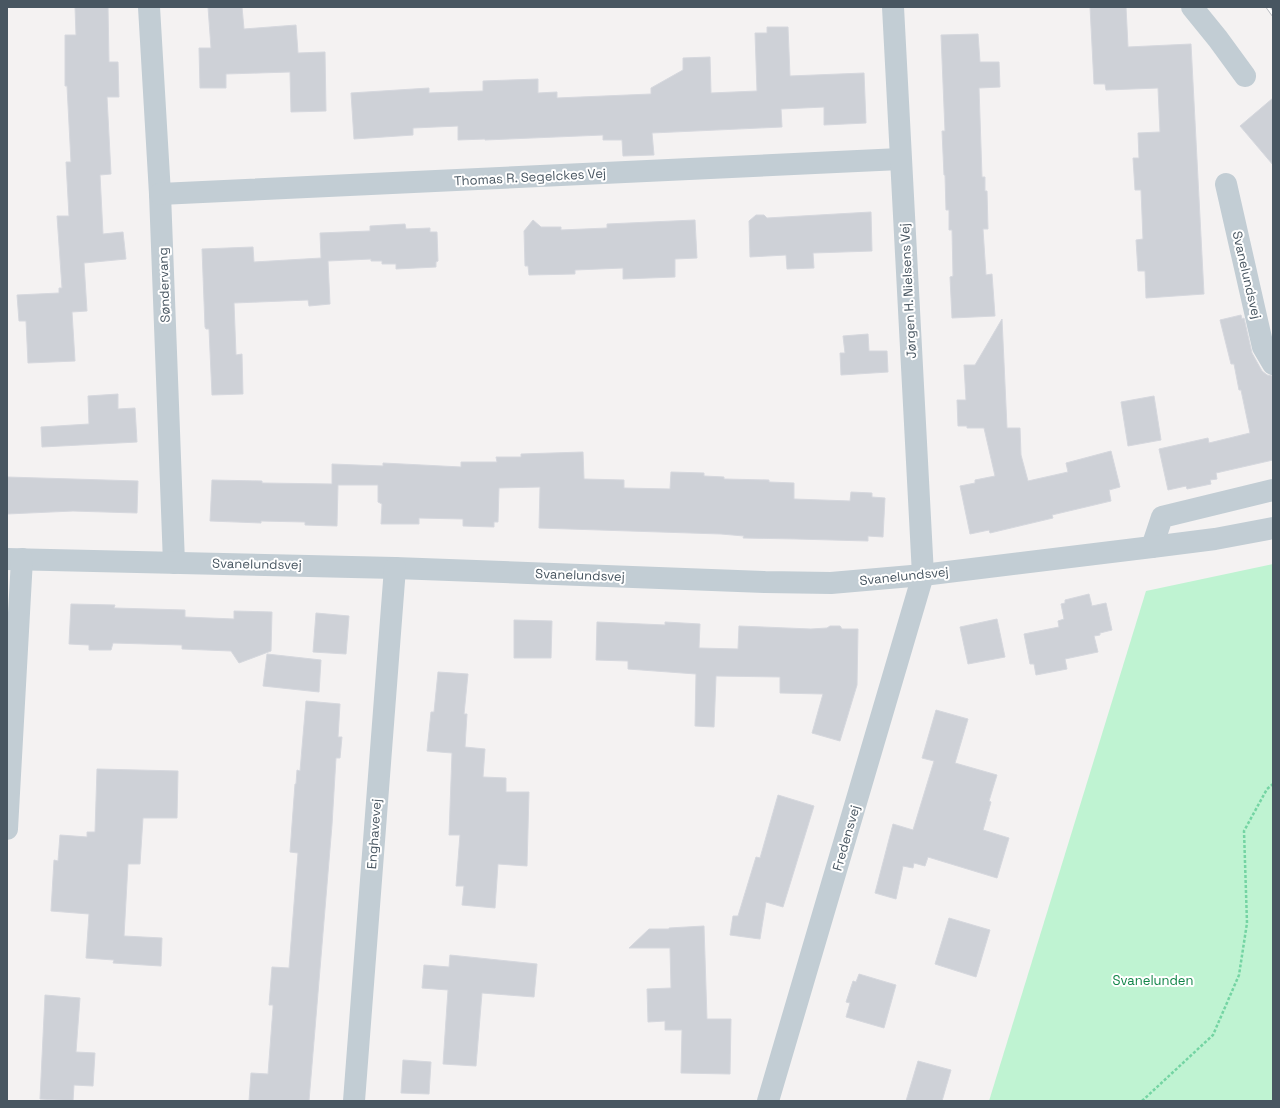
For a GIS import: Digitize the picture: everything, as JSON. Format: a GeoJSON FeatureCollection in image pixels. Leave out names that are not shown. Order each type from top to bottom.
{"type":"FeatureCollection","features":[{"type":"Feature","properties":{"kind":"street","name":"Søndervang"},"geometry":{"type":"LineString","coordinates":[[149,7],[160,194],[174,562]]}},
{"type":"Feature","properties":{"kind":"street","name":"Jørgen H. Nielsens Vej"},"geometry":{"type":"LineString","coordinates":[[893,7],[923,575]]}},
{"type":"Feature","properties":{"kind":"street"},"geometry":{"type":"LineString","coordinates":[[1192,7],[1245,76]]}},
{"type":"Feature","properties":{"kind":"street","name":"Thomas R. Segelckes Vej"},"geometry":{"type":"LineString","coordinates":[[160,194],[900,159]]}},
{"type":"Feature","properties":{"kind":"street","name":"Svanelundsvej"},"geometry":{"type":"LineString","coordinates":[[1226,184],[1263,347],[1273,364]]}},
{"type":"Feature","properties":{"kind":"street"},"geometry":{"type":"LineString","coordinates":[[1152,547],[1162,517],[1273,490]]}},
{"type":"Feature","properties":{"kind":"street","name":"Svanelundsvej"},"geometry":{"type":"LineString","coordinates":[[14,559],[395,568],[765,582],[831,583],[923,575],[1152,547],[1215,539],[1273,528]]}},
{"type":"Feature","properties":{"kind":"street"},"geometry":{"type":"LineString","coordinates":[[7,829],[14,559]]}},
{"type":"Feature","properties":{"kind":"street","name":"Enghavevej"},"geometry":{"type":"LineString","coordinates":[[354,1101],[395,568]]}},
{"type":"Feature","properties":{"kind":"street","name":"Fredensvej"},"geometry":{"type":"LineString","coordinates":[[768,1101],[923,575]]}},
{"type":"Feature","properties":{"kind":"path"},"geometry":{"type":"LineString","coordinates":[[1142,1101],[1212,1035],[1239,975],[1247,923],[1244,831],[1267,789],[1273,784]]}},
{"type":"Feature","properties":{"kind":"green space","name":"Svanelunden"},"geometry":{"type":"Polygon","coordinates":[[[1273,564],[1273,1101],[989,1101],[1146,591],[1273,564]]]}},
{"type":"Feature","properties":{"kind":"building"},"geometry":{"type":"Polygon","coordinates":[[[75,7],[108,7],[109,62],[118,62],[119,97],[107,97],[111,174],[100,175],[103,234],[123,232],[126,259],[84,263],[87,311],[72,312],[75,361],[28,363],[26,321],[19,321],[17,295],[59,293],[59,288],[62,288],[57,216],[69,216],[66,162],[71,162],[67,86],[65,86],[65,35],[76,35],[75,7]]]}},
{"type":"Feature","properties":{"kind":"building"},"geometry":{"type":"Polygon","coordinates":[[[208,7],[242,7],[244,29],[296,25],[298,53],[325,52],[326,111],[291,112],[290,72],[226,74],[226,88],[200,88],[199,48],[211,48],[208,7]]]}},
{"type":"Feature","properties":{"kind":"building"},"geometry":{"type":"Polygon","coordinates":[[[1090,7],[1126,7],[1128,47],[1191,44],[1204,294],[1146,298],[1145,271],[1138,271],[1136,240],[1143,239],[1141,190],[1135,190],[1133,158],[1139,158],[1138,133],[1160,132],[1158,88],[1106,90],[1105,84],[1094,84],[1090,7]]]}},
{"type":"Feature","properties":{"kind":"building"},"geometry":{"type":"Polygon","coordinates":[[[767,27],[788,27],[790,76],[864,73],[866,123],[824,125],[824,107],[781,109],[782,127],[652,133],[654,155],[623,156],[622,140],[603,140],[603,135],[458,140],[458,126],[413,128],[413,135],[354,139],[351,93],[429,88],[429,93],[483,91],[483,81],[538,79],[538,93],[557,92],[557,98],[651,94],[651,88],[683,70],[683,58],[710,57],[711,93],[757,91],[755,33],[767,33],[767,27]]]}},
{"type":"Feature","properties":{"kind":"building"},"geometry":{"type":"Polygon","coordinates":[[[978,34],[980,62],[999,62],[1000,87],[979,88],[982,177],[985,177],[985,191],[987,191],[988,229],[983,229],[986,275],[992,274],[995,316],[952,318],[950,277],[953,276],[952,230],[949,230],[949,210],[946,210],[944,175],[942,131],[945,131],[941,35],[978,34]]]}},
{"type":"Feature","properties":{"kind":"building"},"geometry":{"type":"Polygon","coordinates":[[[1273,98],[1273,165],[1240,126],[1273,98]]]}},
{"type":"Feature","properties":{"kind":"building"},"geometry":{"type":"Polygon","coordinates":[[[871,212],[872,251],[813,253],[814,268],[787,269],[786,255],[750,257],[749,221],[756,215],[764,215],[767,218],[871,212]]]}},
{"type":"Feature","properties":{"kind":"building"},"geometry":{"type":"Polygon","coordinates":[[[533,220],[541,227],[561,227],[561,230],[607,228],[607,224],[695,220],[697,258],[675,259],[675,277],[623,279],[623,268],[575,270],[575,274],[529,275],[528,266],[525,266],[524,231],[533,220]]]}},
{"type":"Feature","properties":{"kind":"building"},"geometry":{"type":"Polygon","coordinates":[[[405,224],[406,229],[430,228],[430,232],[437,232],[438,261],[436,262],[436,267],[396,269],[396,264],[382,264],[382,261],[371,261],[371,259],[328,261],[330,304],[309,306],[308,300],[234,303],[236,355],[242,354],[243,394],[212,395],[209,329],[206,329],[205,327],[202,249],[253,247],[254,262],[321,258],[320,233],[370,231],[370,226],[405,224]]]}},
{"type":"Feature","properties":{"kind":"building"},"geometry":{"type":"Polygon","coordinates":[[[1241,315],[1242,319],[1244,318],[1252,353],[1262,371],[1267,375],[1273,376],[1273,460],[1216,473],[1217,479],[1210,480],[1211,484],[1187,489],[1186,486],[1168,490],[1159,449],[1208,438],[1209,443],[1250,433],[1241,390],[1239,390],[1234,364],[1231,364],[1220,320],[1241,315]]]}},
{"type":"Feature","properties":{"kind":"building"},"geometry":{"type":"Polygon","coordinates":[[[1002,319],[1007,428],[1020,428],[1021,455],[1028,481],[1068,472],[1066,463],[1111,451],[1120,487],[1109,490],[1111,501],[1052,515],[1053,518],[990,533],[989,530],[970,534],[960,486],[975,483],[975,480],[995,476],[984,428],[967,428],[967,426],[958,426],[957,400],[966,400],[964,365],[975,365],[1002,319]]]}},
{"type":"Feature","properties":{"kind":"building"},"geometry":{"type":"Polygon","coordinates":[[[868,334],[869,351],[887,351],[888,372],[841,375],[840,353],[845,353],[843,336],[868,334]]]}},
{"type":"Feature","properties":{"kind":"building"},"geometry":{"type":"Polygon","coordinates":[[[118,394],[118,409],[135,408],[137,442],[42,447],[41,427],[89,424],[88,396],[118,394]]]}},
{"type":"Feature","properties":{"kind":"building"},"geometry":{"type":"Polygon","coordinates":[[[1154,396],[1161,440],[1128,446],[1121,402],[1154,396]]]}},
{"type":"Feature","properties":{"kind":"building"},"geometry":{"type":"Polygon","coordinates":[[[583,452],[584,479],[624,480],[624,488],[670,489],[671,472],[704,473],[704,476],[724,477],[724,479],[769,480],[769,482],[794,483],[794,499],[850,501],[851,492],[872,493],[872,497],[885,498],[883,537],[868,536],[868,541],[743,538],[744,536],[721,534],[539,528],[540,487],[499,488],[498,522],[494,522],[494,527],[463,526],[463,519],[419,518],[419,524],[381,524],[382,504],[378,502],[378,485],[338,485],[337,526],[305,525],[305,522],[261,521],[261,523],[210,521],[212,480],[262,481],[262,483],[332,484],[332,464],[383,466],[383,463],[461,467],[461,462],[497,462],[496,457],[521,457],[521,454],[583,452]]]}},
{"type":"Feature","properties":{"kind":"building"},"geometry":{"type":"Polygon","coordinates":[[[7,477],[138,481],[137,513],[73,511],[7,514],[7,477]]]}},
{"type":"Feature","properties":{"kind":"building"},"geometry":{"type":"Polygon","coordinates":[[[1089,594],[1092,606],[1106,603],[1112,630],[1094,636],[1098,652],[1065,659],[1067,669],[1036,675],[1034,664],[1030,664],[1024,634],[1059,627],[1058,621],[1064,619],[1061,604],[1065,603],[1065,600],[1089,594]]]}},
{"type":"Feature","properties":{"kind":"building"},"geometry":{"type":"Polygon","coordinates":[[[71,604],[115,605],[114,608],[185,610],[185,617],[234,619],[234,611],[272,612],[271,651],[239,663],[231,651],[182,649],[182,645],[113,643],[111,650],[89,650],[89,645],[69,644],[71,604]]]}},
{"type":"Feature","properties":{"kind":"building"},"geometry":{"type":"Polygon","coordinates":[[[316,613],[349,616],[346,654],[313,652],[316,613]]]}},
{"type":"Feature","properties":{"kind":"building"},"geometry":{"type":"Polygon","coordinates":[[[997,619],[1005,657],[968,664],[960,627],[997,619]]]}},
{"type":"Feature","properties":{"kind":"building"},"geometry":{"type":"Polygon","coordinates":[[[514,620],[552,621],[551,658],[514,658],[514,620]]]}},
{"type":"Feature","properties":{"kind":"building"},"geometry":{"type":"Polygon","coordinates":[[[597,622],[665,625],[665,622],[700,624],[699,648],[738,649],[739,626],[811,629],[840,626],[842,629],[858,629],[857,685],[840,741],[812,733],[823,694],[780,693],[780,677],[716,676],[714,727],[695,726],[696,674],[628,669],[628,661],[596,660],[597,622]]]}},
{"type":"Feature","properties":{"kind":"building"},"geometry":{"type":"Polygon","coordinates":[[[267,654],[321,660],[319,692],[263,686],[267,654]]]}},
{"type":"Feature","properties":{"kind":"building"},"geometry":{"type":"Polygon","coordinates":[[[438,672],[468,674],[464,714],[467,714],[465,747],[485,749],[483,777],[506,778],[506,792],[529,792],[527,866],[498,864],[495,908],[462,905],[464,886],[456,886],[460,835],[449,835],[452,753],[427,751],[431,712],[434,712],[438,672]]]}},
{"type":"Feature","properties":{"kind":"building"},"geometry":{"type":"Polygon","coordinates":[[[306,701],[340,704],[338,737],[342,737],[340,758],[336,758],[332,825],[309,1101],[249,1101],[251,1073],[268,1074],[273,1008],[273,1005],[269,1005],[272,967],[289,968],[298,853],[290,852],[295,784],[297,770],[300,771],[306,701]]]}},
{"type":"Feature","properties":{"kind":"building"},"geometry":{"type":"Polygon","coordinates":[[[936,710],[968,719],[955,763],[997,775],[989,801],[991,802],[983,830],[1009,838],[997,878],[928,857],[925,866],[914,863],[913,868],[903,866],[896,899],[875,893],[893,824],[913,830],[934,761],[922,758],[936,710]]]}},
{"type":"Feature","properties":{"kind":"building"},"geometry":{"type":"Polygon","coordinates":[[[97,769],[178,771],[177,818],[143,818],[140,864],[128,864],[124,936],[162,938],[161,966],[113,963],[114,960],[86,958],[89,914],[51,911],[54,860],[58,861],[60,835],[87,837],[87,832],[95,832],[97,769]]]}},
{"type":"Feature","properties":{"kind":"building"},"geometry":{"type":"Polygon","coordinates":[[[778,795],[814,806],[783,907],[766,902],[760,939],[730,935],[733,916],[738,916],[756,857],[760,858],[778,795]]]}},
{"type":"Feature","properties":{"kind":"building"},"geometry":{"type":"Polygon","coordinates":[[[949,918],[990,930],[976,977],[935,964],[949,918]]]}},
{"type":"Feature","properties":{"kind":"building"},"geometry":{"type":"Polygon","coordinates":[[[704,926],[707,1019],[731,1019],[730,1074],[681,1073],[682,1030],[665,1030],[665,1021],[648,1022],[647,989],[671,988],[670,948],[629,948],[649,929],[704,926]]]}},
{"type":"Feature","properties":{"kind":"building"},"geometry":{"type":"Polygon","coordinates":[[[450,955],[537,964],[534,997],[482,993],[476,1066],[443,1064],[448,990],[422,988],[424,965],[449,967],[450,955]]]}},
{"type":"Feature","properties":{"kind":"building"},"geometry":{"type":"Polygon","coordinates":[[[859,974],[896,985],[884,1028],[846,1017],[850,1003],[846,1002],[853,981],[856,982],[859,974]]]}},
{"type":"Feature","properties":{"kind":"building"},"geometry":{"type":"Polygon","coordinates":[[[45,995],[80,998],[76,1052],[95,1053],[93,1086],[74,1085],[73,1101],[40,1099],[45,995]]]}},
{"type":"Feature","properties":{"kind":"building"},"geometry":{"type":"Polygon","coordinates":[[[403,1060],[431,1062],[429,1094],[401,1093],[403,1060]]]}},
{"type":"Feature","properties":{"kind":"building"},"geometry":{"type":"Polygon","coordinates":[[[918,1061],[951,1070],[942,1101],[906,1101],[918,1061]]]}},
{"type":"Feature","properties":{"kind":"railway"},"geometry":{"type":"LineString","coordinates":[[1268,7],[1273,14]]}}]}
